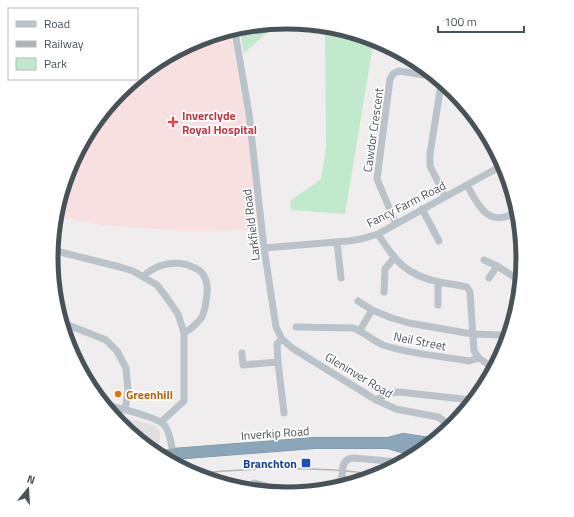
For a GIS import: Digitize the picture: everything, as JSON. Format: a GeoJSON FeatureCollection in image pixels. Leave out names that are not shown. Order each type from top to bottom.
{"type":"FeatureCollection","features":[{"type":"Feature","properties":{"kind":"highway","name":"Inverkip Road"},"geometry":{"type":"LineString","coordinates":[[169,455],[314,443],[388,443],[403,439],[425,442]]}},
{"type":"Feature","properties":{"kind":"highway","name":"Inverkip Road"},"geometry":{"type":"LineString","coordinates":[[388,443],[414,449]]}},
{"type":"Feature","properties":{"kind":"street","name":"Larkfield Road"},"geometry":{"type":"LineString","coordinates":[[235,35],[249,114],[264,248],[276,327],[282,338]]}},
{"type":"Feature","properties":{"kind":"street","name":"Cawdor Crescent"},"geometry":{"type":"LineString","coordinates":[[396,224],[377,179],[390,79],[393,74],[399,71],[426,75]]}},
{"type":"Feature","properties":{"kind":"street"},"geometry":{"type":"LineString","coordinates":[[440,88],[430,154],[430,166],[445,196]]}},
{"type":"Feature","properties":{"kind":"street","name":"Fancy Farm Road"},"geometry":{"type":"LineString","coordinates":[[264,248],[337,242],[361,239],[378,234],[498,168]]}},
{"type":"Feature","properties":{"kind":"street"},"geometry":{"type":"LineString","coordinates":[[467,185],[478,205],[490,216],[498,218],[507,217],[512,214]]}},
{"type":"Feature","properties":{"kind":"street"},"geometry":{"type":"LineString","coordinates":[[422,209],[439,241]]}},
{"type":"Feature","properties":{"kind":"street"},"geometry":{"type":"LineString","coordinates":[[378,234],[394,258],[404,268],[417,275],[438,282],[467,287],[470,292],[474,351],[479,358],[490,366]]}},
{"type":"Feature","properties":{"kind":"street"},"geometry":{"type":"LineString","coordinates":[[337,242],[341,278]]}},
{"type":"Feature","properties":{"kind":"street"},"geometry":{"type":"LineString","coordinates":[[58,252],[120,267],[143,276],[157,285],[178,314],[184,333],[184,401],[161,422]]}},
{"type":"Feature","properties":{"kind":"street"},"geometry":{"type":"LineString","coordinates":[[384,292],[385,269],[394,258]]}},
{"type":"Feature","properties":{"kind":"street"},"geometry":{"type":"LineString","coordinates":[[484,260],[516,278]]}},
{"type":"Feature","properties":{"kind":"street"},"geometry":{"type":"LineString","coordinates":[[143,276],[157,266],[172,263],[189,265],[202,271],[206,280],[208,294],[203,316],[192,329],[184,333]]}},
{"type":"Feature","properties":{"kind":"street"},"geometry":{"type":"LineString","coordinates":[[489,278],[497,266]]}},
{"type":"Feature","properties":{"kind":"street"},"geometry":{"type":"LineString","coordinates":[[438,282],[438,305]]}},
{"type":"Feature","properties":{"kind":"street"},"geometry":{"type":"LineString","coordinates":[[358,301],[372,310],[409,323],[472,334],[500,335]]}},
{"type":"Feature","properties":{"kind":"street"},"geometry":{"type":"LineString","coordinates":[[360,330],[372,310]]}},
{"type":"Feature","properties":{"kind":"street"},"geometry":{"type":"LineString","coordinates":[[67,324],[106,340],[117,351],[126,368],[128,390],[125,410]]}},
{"type":"Feature","properties":{"kind":"street","name":"Neil Street"},"geometry":{"type":"LineString","coordinates":[[296,327],[353,328],[360,330],[371,339],[381,344],[399,350],[469,361],[479,358]]}},
{"type":"Feature","properties":{"kind":"street"},"geometry":{"type":"LineString","coordinates":[[282,338],[277,344],[284,413]]}},
{"type":"Feature","properties":{"kind":"street","name":"Gleninver Road"},"geometry":{"type":"LineString","coordinates":[[282,338],[292,348],[376,400],[396,409],[438,417],[443,420],[445,424]]}},
{"type":"Feature","properties":{"kind":"street"},"geometry":{"type":"LineString","coordinates":[[242,353],[243,365],[278,362]]}},
{"type":"Feature","properties":{"kind":"street"},"geometry":{"type":"LineString","coordinates":[[376,400],[388,393],[400,392],[468,400]]}},
{"type":"Feature","properties":{"kind":"street"},"geometry":{"type":"LineString","coordinates":[[111,406],[161,422],[170,438],[169,455]]}},
{"type":"Feature","properties":{"kind":"street"},"geometry":{"type":"LineString","coordinates":[[401,457],[402,447]]}},
{"type":"Feature","properties":{"kind":"street"},"geometry":{"type":"LineString","coordinates":[[340,482],[343,466],[350,458],[394,461]]}},
{"type":"Feature","properties":{"kind":"street"},"geometry":{"type":"LineString","coordinates":[[254,483],[273,488]]}},
{"type":"Feature","properties":{"kind":"shaded area","name":"Inverclyde Royal Hospital"},"geometry":{"type":"Polygon","coordinates":[[[232,36],[251,152],[259,230],[185,231],[102,225],[61,217],[65,199],[75,171],[96,131],[114,107],[147,76],[172,60],[199,46],[232,36]]]}},
{"type":"Feature","properties":{"kind":"shaded area"},"geometry":{"type":"Polygon","coordinates":[[[119,415],[156,426],[160,433],[160,441],[156,447],[147,441],[119,415]]]}},
{"type":"Feature","properties":{"kind":"green space"},"geometry":{"type":"Polygon","coordinates":[[[271,29],[244,53],[240,33],[271,29]]]}},
{"type":"Feature","properties":{"kind":"green space"},"geometry":{"type":"Polygon","coordinates":[[[325,32],[373,45],[345,214],[291,210],[290,201],[321,179],[326,148],[325,32]]]}},
{"type":"Feature","properties":{"kind":"railway"},"geometry":{"type":"LineString","coordinates":[[204,473],[286,468],[368,473]]}},
{"type":"Feature","properties":{"kind":"place","name":"Inverclyde Royal Hospital"},"geometry":{"type":"Point","coordinates":[173,122]}},
{"type":"Feature","properties":{"kind":"place","name":"Greenhill"},"geometry":{"type":"Point","coordinates":[118,394]}},
{"type":"Feature","properties":{"kind":"place","name":"Branchton"},"geometry":{"type":"Point","coordinates":[306,463]}}]}
